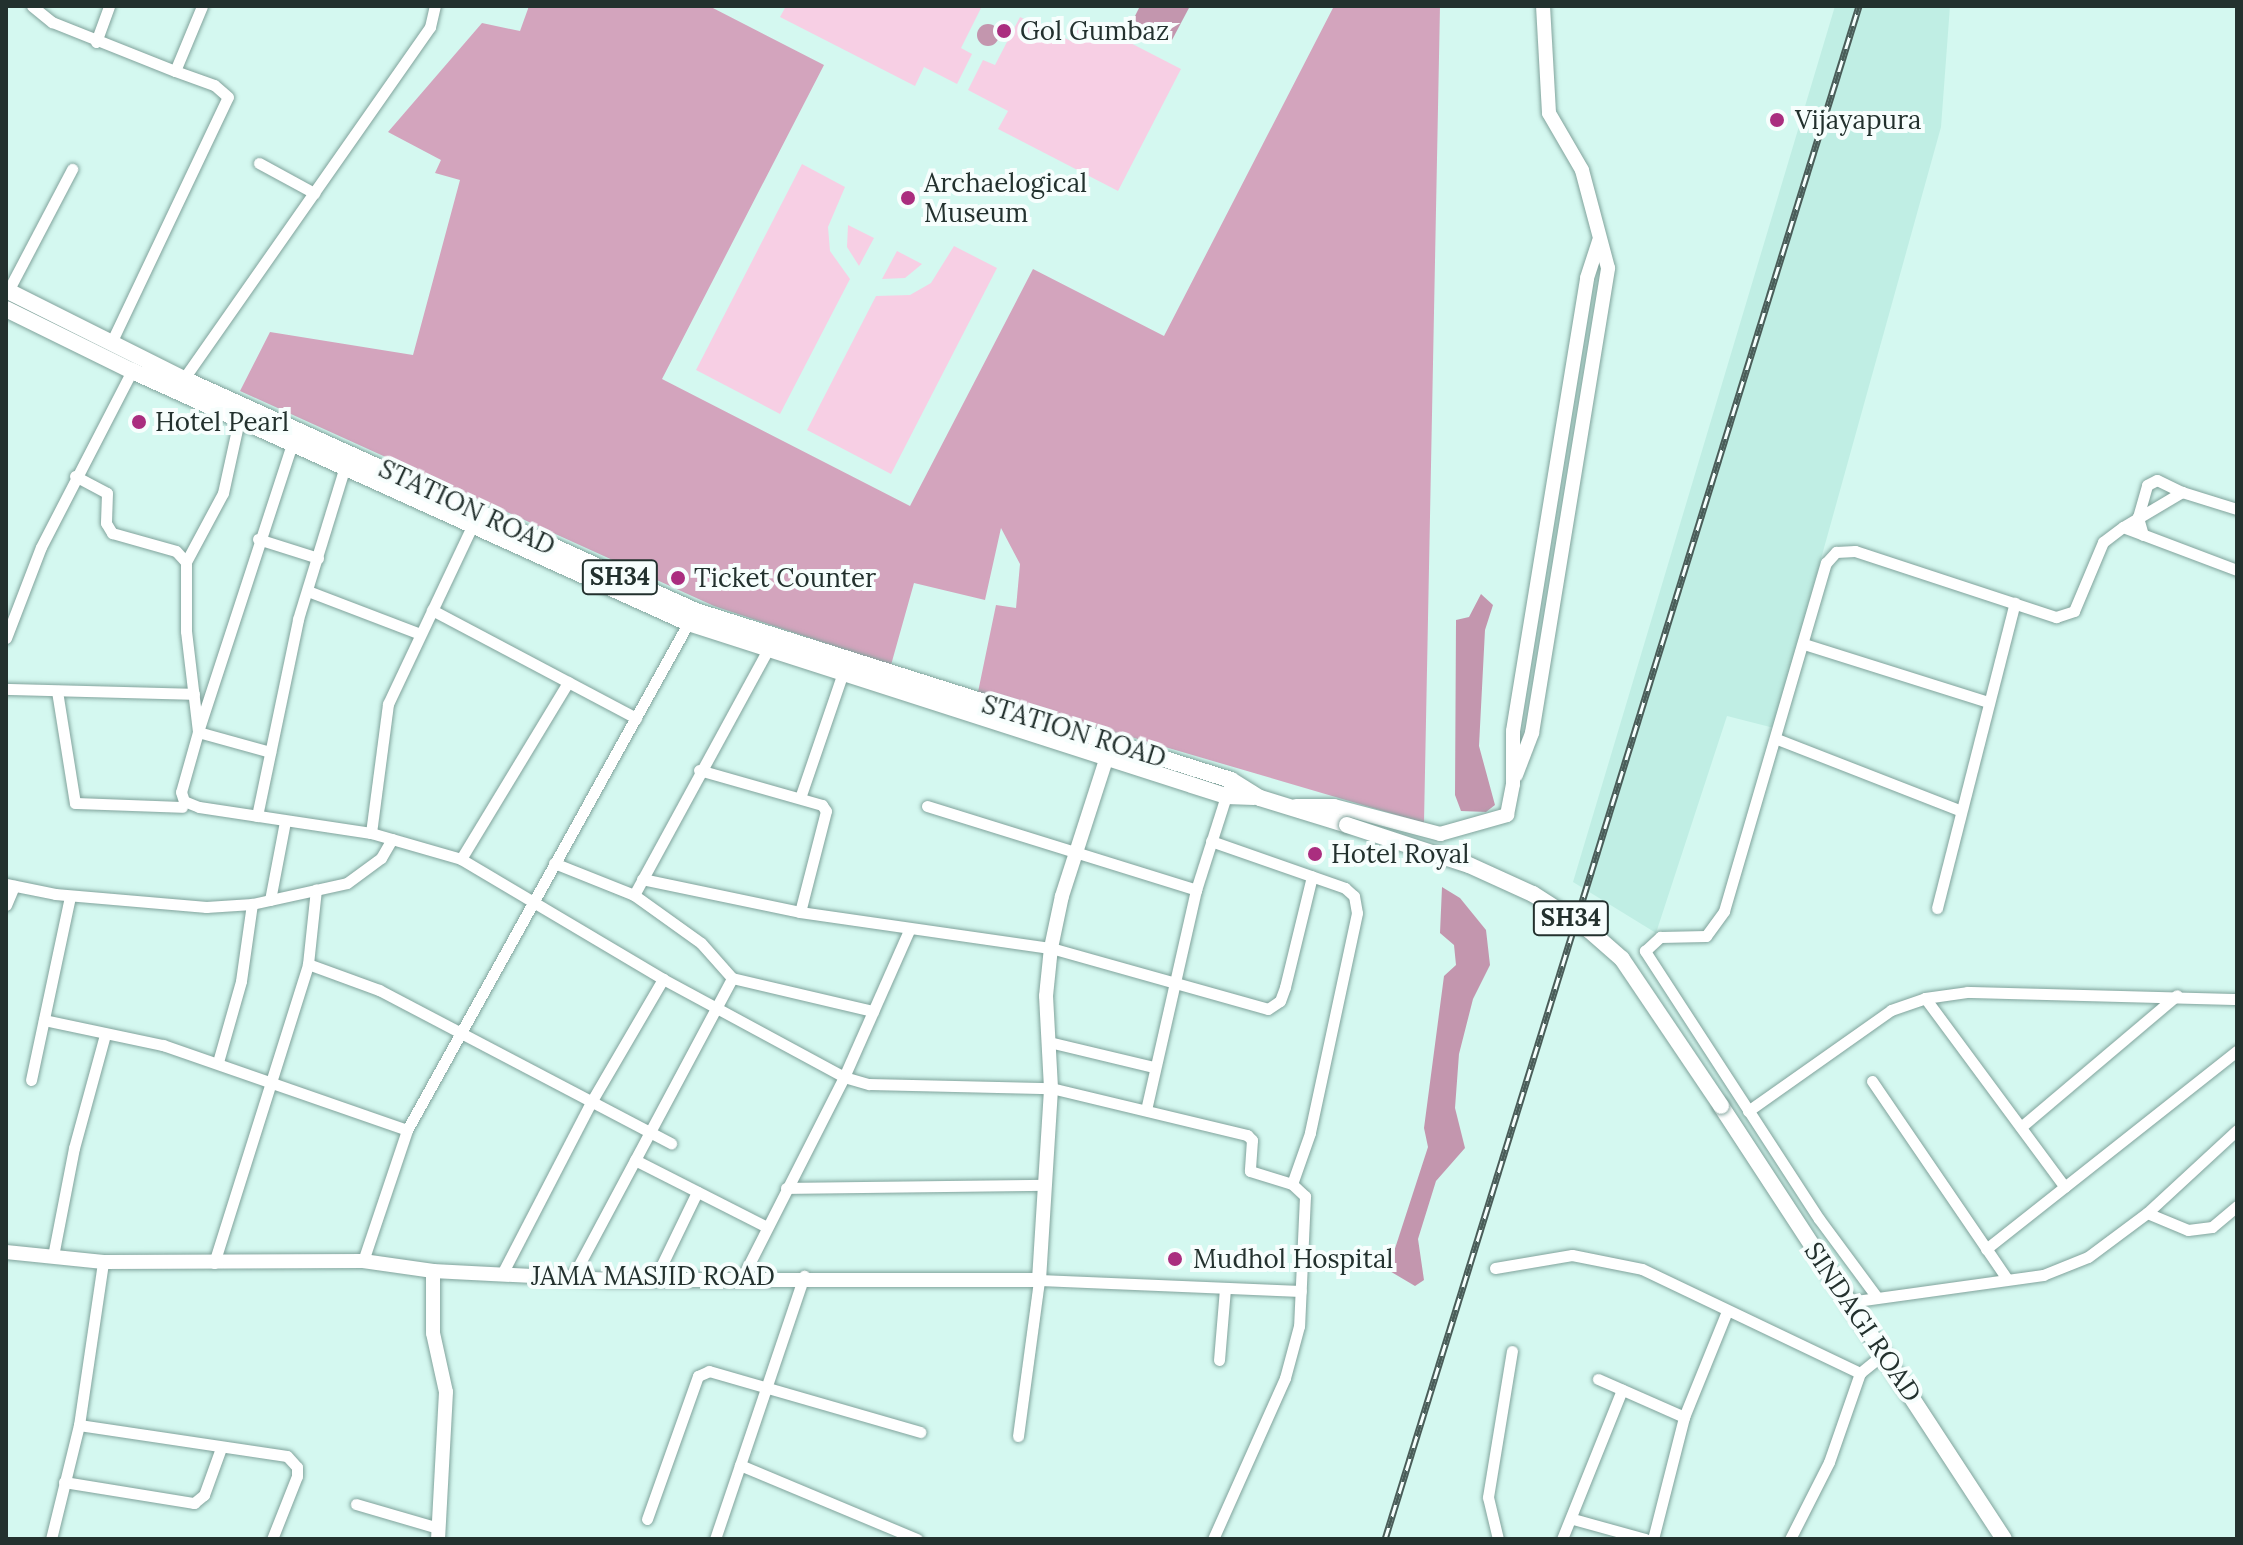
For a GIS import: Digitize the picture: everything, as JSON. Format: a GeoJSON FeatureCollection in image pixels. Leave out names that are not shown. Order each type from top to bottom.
{"type":"FeatureCollection","features":[{"type":"Feature","properties":{"kind":"main road","name":"STATION ROAD"},"geometry":{"type":"LineString","coordinates":[[7,290],[111,343],[239,420],[472,526],[768,649],[1107,757],[1228,788]]}},
{"type":"Feature","properties":{"kind":"main road","name":"STATION ROAD"},"geometry":{"type":"LineString","coordinates":[[6,309],[132,371],[180,385],[692,617],[1469,865],[1533,894],[1589,930],[1622,959],[1650,996],[1721,1106]]}},
{"type":"Feature","properties":{"kind":"main road","name":"SINDAGI ROAD"},"geometry":{"type":"LineString","coordinates":[[1721,1106],[2004,1539]]}},
{"type":"Feature","properties":{"kind":"street"},"geometry":{"type":"LineString","coordinates":[[32,6],[52,22],[96,42],[214,85],[228,97],[111,343]]}},
{"type":"Feature","properties":{"kind":"street"},"geometry":{"type":"LineString","coordinates":[[96,42],[109,6]]}},
{"type":"Feature","properties":{"kind":"street"},"geometry":{"type":"LineString","coordinates":[[175,71],[202,6]]}},
{"type":"Feature","properties":{"kind":"street"},"geometry":{"type":"LineString","coordinates":[[180,385],[430,27],[435,6]]}},
{"type":"Feature","properties":{"kind":"street"},"geometry":{"type":"LineString","coordinates":[[1288,807],[1334,806],[1440,834],[1502,820],[1532,733],[1608,268],[1582,170],[1549,113],[1543,6]]}},
{"type":"Feature","properties":{"kind":"street"},"geometry":{"type":"LineString","coordinates":[[259,163],[314,193]]}},
{"type":"Feature","properties":{"kind":"street"},"geometry":{"type":"LineString","coordinates":[[7,290],[72,169]]}},
{"type":"Feature","properties":{"kind":"street"},"geometry":{"type":"LineString","coordinates":[[6,638],[75,476],[132,371]]}},
{"type":"Feature","properties":{"kind":"street"},"geometry":{"type":"LineString","coordinates":[[198,732],[186,562],[223,493],[239,420]]}},
{"type":"Feature","properties":{"kind":"street"},"geometry":{"type":"LineString","coordinates":[[292,444],[258,539],[198,732],[181,792],[184,801],[285,821],[371,833],[461,859],[663,979],[844,1077],[869,1084],[1051,1088],[1247,1135],[1252,1140],[1250,1171],[1292,1184],[1305,1196],[1299,1326],[1285,1378],[1213,1539]]}},
{"type":"Feature","properties":{"kind":"street"},"geometry":{"type":"LineString","coordinates":[[257,816],[308,591],[345,466]]}},
{"type":"Feature","properties":{"kind":"street"},"geometry":{"type":"LineString","coordinates":[[75,476],[107,493],[106,523],[112,533],[176,551],[186,562]]}},
{"type":"Feature","properties":{"kind":"street"},"geometry":{"type":"LineString","coordinates":[[2143,535],[2138,517],[2147,485],[2157,480],[2182,492],[2237,509]]}},
{"type":"Feature","properties":{"kind":"street"},"geometry":{"type":"LineString","coordinates":[[1876,1296],[1748,1111],[1645,951],[1660,937],[1714,931],[1777,739],[1826,563],[1836,552],[1855,551],[2067,617],[2103,542],[2138,517],[2182,492]]}},
{"type":"Feature","properties":{"kind":"street"},"geometry":{"type":"LineString","coordinates":[[371,833],[388,704],[472,526]]}},
{"type":"Feature","properties":{"kind":"street"},"geometry":{"type":"LineString","coordinates":[[2123,527],[2237,570]]}},
{"type":"Feature","properties":{"kind":"street"},"geometry":{"type":"LineString","coordinates":[[258,539],[318,558]]}},
{"type":"Feature","properties":{"kind":"street"},"geometry":{"type":"LineString","coordinates":[[308,591],[420,634]]}},
{"type":"Feature","properties":{"kind":"street"},"geometry":{"type":"LineString","coordinates":[[1937,908],[1959,810],[2015,603]]}},
{"type":"Feature","properties":{"kind":"street"},"geometry":{"type":"LineString","coordinates":[[432,610],[636,718]]}},
{"type":"Feature","properties":{"kind":"street"},"geometry":{"type":"LineString","coordinates":[[363,1261],[407,1130],[459,1031],[692,617]]}},
{"type":"Feature","properties":{"kind":"street"},"geometry":{"type":"LineString","coordinates":[[1804,644],[1988,702]]}},
{"type":"Feature","properties":{"kind":"street"},"geometry":{"type":"LineString","coordinates":[[634,895],[699,770],[768,649]]}},
{"type":"Feature","properties":{"kind":"street"},"geometry":{"type":"LineString","coordinates":[[800,798],[842,675]]}},
{"type":"Feature","properties":{"kind":"street"},"geometry":{"type":"LineString","coordinates":[[461,859],[568,682]]}},
{"type":"Feature","properties":{"kind":"street"},"geometry":{"type":"LineString","coordinates":[[6,689],[194,694]]}},
{"type":"Feature","properties":{"kind":"street"},"geometry":{"type":"LineString","coordinates":[[57,691],[75,803],[182,807]]}},
{"type":"Feature","properties":{"kind":"street"},"geometry":{"type":"LineString","coordinates":[[198,732],[270,752]]}},
{"type":"Feature","properties":{"kind":"street"},"geometry":{"type":"LineString","coordinates":[[1777,739],[1959,810]]}},
{"type":"Feature","properties":{"kind":"street"},"geometry":{"type":"LineString","coordinates":[[1018,1436],[1039,1280],[1051,1088],[1051,948],[1075,852],[1107,757]]}},
{"type":"Feature","properties":{"kind":"street"},"geometry":{"type":"LineString","coordinates":[[699,770],[800,798],[826,811],[800,912]]}},
{"type":"Feature","properties":{"kind":"street"},"geometry":{"type":"LineString","coordinates":[[1146,1110],[1196,890],[1228,788]]}},
{"type":"Feature","properties":{"kind":"street"},"geometry":{"type":"LineString","coordinates":[[927,806],[1196,890]]}},
{"type":"Feature","properties":{"kind":"street"},"geometry":{"type":"LineString","coordinates":[[270,900],[285,821]]}},
{"type":"Feature","properties":{"kind":"street"},"geometry":{"type":"LineString","coordinates":[[6,905],[10,885],[70,896],[206,907],[252,904],[347,883],[367,871],[392,839]]}},
{"type":"Feature","properties":{"kind":"street"},"geometry":{"type":"LineString","coordinates":[[1211,841],[1345,888],[1354,896],[1357,913],[1310,1133],[1292,1184]]}},
{"type":"Feature","properties":{"kind":"street"},"geometry":{"type":"LineString","coordinates":[[554,863],[634,895],[701,943],[732,978],[855,1007],[870,1017]]}},
{"type":"Feature","properties":{"kind":"street"},"geometry":{"type":"LineString","coordinates":[[642,879],[800,912],[1051,948],[1173,983],[1276,1007],[1285,987],[1312,876]]}},
{"type":"Feature","properties":{"kind":"street"},"geometry":{"type":"LineString","coordinates":[[214,1263],[275,1083],[308,964],[316,889]]}},
{"type":"Feature","properties":{"kind":"street"},"geometry":{"type":"LineString","coordinates":[[31,1080],[70,896]]}},
{"type":"Feature","properties":{"kind":"street"},"geometry":{"type":"LineString","coordinates":[[218,1062],[241,981],[252,904]]}},
{"type":"Feature","properties":{"kind":"street"},"geometry":{"type":"LineString","coordinates":[[741,1280],[765,1226],[844,1077],[909,930]]}},
{"type":"Feature","properties":{"kind":"street"},"geometry":{"type":"LineString","coordinates":[[308,964],[379,990],[590,1104],[671,1143]]}},
{"type":"Feature","properties":{"kind":"street"},"geometry":{"type":"LineString","coordinates":[[572,1278],[732,978]]}},
{"type":"Feature","properties":{"kind":"street"},"geometry":{"type":"LineString","coordinates":[[502,1274],[590,1104],[663,979]]}},
{"type":"Feature","properties":{"kind":"street"},"geometry":{"type":"LineString","coordinates":[[1748,1111],[1891,1010],[1925,998],[1967,992],[2177,995],[2237,999]]}},
{"type":"Feature","properties":{"kind":"street"},"geometry":{"type":"LineString","coordinates":[[2021,1127],[2177,995]]}},
{"type":"Feature","properties":{"kind":"street"},"geometry":{"type":"LineString","coordinates":[[1925,998],[2065,1187]]}},
{"type":"Feature","properties":{"kind":"street"},"geometry":{"type":"LineString","coordinates":[[44,1020],[163,1045],[407,1130]]}},
{"type":"Feature","properties":{"kind":"street"},"geometry":{"type":"LineString","coordinates":[[53,1256],[74,1148],[105,1035]]}},
{"type":"Feature","properties":{"kind":"street"},"geometry":{"type":"LineString","coordinates":[[1049,1042],[1154,1067]]}},
{"type":"Feature","properties":{"kind":"street"},"geometry":{"type":"LineString","coordinates":[[1986,1249],[2237,1051]]}},
{"type":"Feature","properties":{"kind":"street"},"geometry":{"type":"LineString","coordinates":[[1872,1081],[2007,1279]]}},
{"type":"Feature","properties":{"kind":"street"},"geometry":{"type":"LineString","coordinates":[[1849,1302],[2043,1275],[2088,1257],[2147,1213],[2237,1130]]}},
{"type":"Feature","properties":{"kind":"street"},"geometry":{"type":"LineString","coordinates":[[635,1160],[765,1226]]}},
{"type":"Feature","properties":{"kind":"street"},"geometry":{"type":"LineString","coordinates":[[786,1188],[1044,1185]]}},
{"type":"Feature","properties":{"kind":"street"},"geometry":{"type":"LineString","coordinates":[[655,1279],[697,1192]]}},
{"type":"Feature","properties":{"kind":"street"},"geometry":{"type":"LineString","coordinates":[[2147,1213],[2188,1230],[2212,1227],[2237,1206]]}},
{"type":"Feature","properties":{"kind":"street","name":"JAMA MASJID ROAD"},"geometry":{"type":"LineString","coordinates":[[6,1252],[103,1262],[363,1261],[433,1271],[572,1278],[741,1280],[804,1276],[1039,1280],[1301,1291]]}},
{"type":"Feature","properties":{"kind":"street"},"geometry":{"type":"LineString","coordinates":[[1495,1268],[1572,1255],[1642,1269],[1860,1373]]}},
{"type":"Feature","properties":{"kind":"street"},"geometry":{"type":"LineString","coordinates":[[51,1539],[79,1425],[103,1262]]}},
{"type":"Feature","properties":{"kind":"street"},"geometry":{"type":"LineString","coordinates":[[356,1504],[438,1533],[446,1392],[432,1319],[433,1271]]}},
{"type":"Feature","properties":{"kind":"street"},"geometry":{"type":"LineString","coordinates":[[715,1539],[804,1276]]}},
{"type":"Feature","properties":{"kind":"street"},"geometry":{"type":"LineString","coordinates":[[1219,1360],[1225,1288]]}},
{"type":"Feature","properties":{"kind":"street"},"geometry":{"type":"LineString","coordinates":[[1653,1539],[1684,1417],[1727,1311]]}},
{"type":"Feature","properties":{"kind":"street"},"geometry":{"type":"LineString","coordinates":[[1498,1539],[1488,1497],[1512,1351]]}},
{"type":"Feature","properties":{"kind":"street"},"geometry":{"type":"LineString","coordinates":[[1790,1539],[1829,1462],[1860,1373],[1885,1353]]}},
{"type":"Feature","properties":{"kind":"street"},"geometry":{"type":"LineString","coordinates":[[647,1519],[698,1376],[709,1371],[920,1432]]}},
{"type":"Feature","properties":{"kind":"street"},"geometry":{"type":"LineString","coordinates":[[1598,1379],[1684,1417]]}},
{"type":"Feature","properties":{"kind":"street"},"geometry":{"type":"LineString","coordinates":[[1562,1539],[1573,1519],[1622,1390]]}},
{"type":"Feature","properties":{"kind":"street"},"geometry":{"type":"LineString","coordinates":[[79,1425],[294,1461],[297,1476],[272,1539]]}},
{"type":"Feature","properties":{"kind":"street"},"geometry":{"type":"LineString","coordinates":[[64,1482],[194,1503],[204,1495],[221,1448]]}},
{"type":"Feature","properties":{"kind":"street"},"geometry":{"type":"LineString","coordinates":[[740,1465],[917,1539]]}},
{"type":"Feature","properties":{"kind":"street"},"geometry":{"type":"LineString","coordinates":[[1573,1519],[1645,1539]]}},
{"type":"Feature","properties":{"kind":"shaded area"},"geometry":{"type":"Polygon","coordinates":[[[529,6],[709,6],[824,65],[662,379],[910,506],[1033,269],[1164,336],[1334,6],[1440,6],[1424,823],[978,692],[996,605],[1016,608],[1020,564],[1001,528],[985,600],[914,583],[891,665],[714,606],[240,391],[270,332],[413,355],[460,180],[435,173],[441,160],[388,132],[482,23],[520,31],[529,6]]]}},
{"type":"Feature","properties":{"kind":"shaded area"},"geometry":{"type":"Polygon","coordinates":[[[786,6],[982,6],[961,48],[972,54],[957,84],[924,67],[915,86],[780,17],[786,6]]]}},
{"type":"Feature","properties":{"kind":"shaded area"},"geometry":{"type":"Polygon","coordinates":[[[1140,6],[1190,6],[1172,40],[1133,20],[1140,6]]]}},
{"type":"Feature","properties":{"kind":"shaded area"},"geometry":{"type":"Polygon","coordinates":[[[1835,6],[1950,6],[1941,127],[1774,728],[1727,716],[1656,933],[1573,882],[1835,6]]]}},
{"type":"Feature","properties":{"kind":"shaded area"},"geometry":{"type":"Polygon","coordinates":[[[1020,17],[1071,41],[1084,19],[1181,69],[1118,191],[998,129],[1008,111],[968,90],[983,60],[995,65],[1020,17]]]}},
{"type":"Feature","properties":{"kind":"shaded area"},"geometry":{"type":"Polygon","coordinates":[[[988,24],[996,27],[999,35],[996,43],[988,46],[980,43],[977,35],[980,27],[988,24]]]}},
{"type":"Feature","properties":{"kind":"shaded area"},"geometry":{"type":"Polygon","coordinates":[[[802,164],[845,187],[828,227],[830,251],[850,279],[780,414],[696,370],[802,164]]]}},
{"type":"Feature","properties":{"kind":"shaded area"},"geometry":{"type":"Polygon","coordinates":[[[848,225],[874,238],[859,266],[847,247],[848,225]]]}},
{"type":"Feature","properties":{"kind":"shaded area"},"geometry":{"type":"Polygon","coordinates":[[[954,246],[997,268],[891,474],[807,430],[876,296],[910,295],[931,283],[954,246]]]}},
{"type":"Feature","properties":{"kind":"shaded area"},"geometry":{"type":"Polygon","coordinates":[[[897,251],[922,264],[905,278],[882,279],[897,251]]]}},
{"type":"Feature","properties":{"kind":"shaded area"},"geometry":{"type":"Polygon","coordinates":[[[1481,594],[1493,605],[1485,630],[1479,746],[1495,805],[1486,812],[1461,811],[1455,795],[1456,620],[1469,617],[1481,594]]]}},
{"type":"Feature","properties":{"kind":"shaded area"},"geometry":{"type":"Polygon","coordinates":[[[1442,887],[1460,898],[1486,930],[1490,965],[1473,999],[1459,1054],[1455,1108],[1465,1148],[1436,1181],[1418,1239],[1424,1280],[1415,1286],[1388,1270],[1428,1147],[1424,1128],[1444,976],[1456,965],[1454,945],[1440,933],[1442,887]]]}},
{"type":"Feature","properties":{"kind":"railway"},"geometry":{"type":"LineString","coordinates":[[1385,1539],[1859,6]]}},
{"type":"Feature","properties":{"kind":"place","name":"Gol Gumbaz"},"geometry":{"type":"Point","coordinates":[1004,31]}},
{"type":"Feature","properties":{"kind":"place","name":"Vijayapura"},"geometry":{"type":"Point","coordinates":[1777,120]}},
{"type":"Feature","properties":{"kind":"place","name":"Archaelogical Museum"},"geometry":{"type":"Point","coordinates":[908,198]}},
{"type":"Feature","properties":{"kind":"place","name":"Hotel Pearl"},"geometry":{"type":"Point","coordinates":[139,422]}},
{"type":"Feature","properties":{"kind":"place","name":"Ticket Counter"},"geometry":{"type":"Point","coordinates":[678,578]}},
{"type":"Feature","properties":{"kind":"place","name":"Hotel Royal"},"geometry":{"type":"Point","coordinates":[1315,854]}},
{"type":"Feature","properties":{"kind":"place","name":"Mudhol Hospital"},"geometry":{"type":"Point","coordinates":[1175,1259]}}]}
